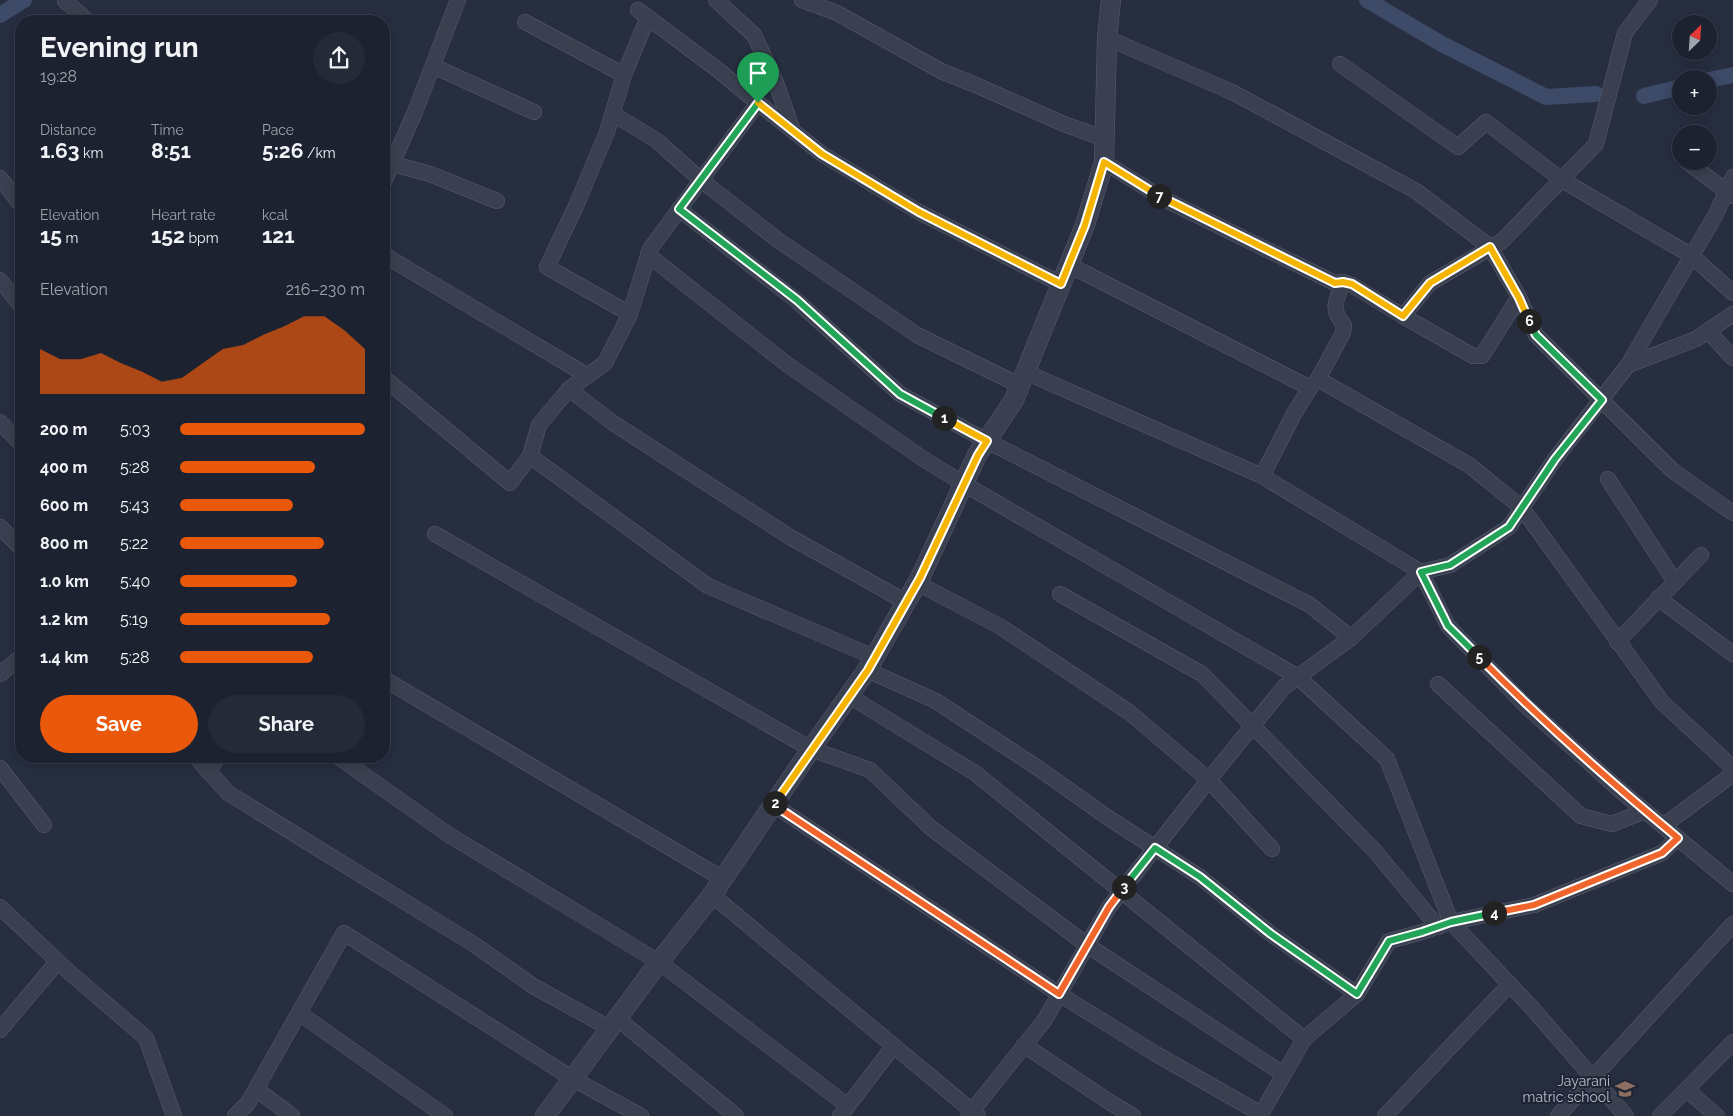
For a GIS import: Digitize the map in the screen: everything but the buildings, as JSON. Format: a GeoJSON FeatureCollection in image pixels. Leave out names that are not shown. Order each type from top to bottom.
{"type":"FeatureCollection","features":[{"type":"Feature","properties":{"kind":"street"},"geometry":{"type":"LineString","coordinates":[[390,170],[458,0]]}},
{"type":"Feature","properties":{"kind":"street"},"geometry":{"type":"LineString","coordinates":[[716,0],[754,35],[775,80],[793,132]]}},
{"type":"Feature","properties":{"kind":"street"},"geometry":{"type":"LineString","coordinates":[[802,0],[837,13],[941,71],[1064,124],[1105,139]]}},
{"type":"Feature","properties":{"kind":"street"},"geometry":{"type":"LineString","coordinates":[[545,1116],[659,962],[723,880],[871,663],[917,583],[978,455],[1014,400],[1085,225],[1104,162],[1107,38],[1111,0]]}},
{"type":"Feature","properties":{"kind":"street"},"geometry":{"type":"LineString","coordinates":[[1403,316],[1430,283],[1502,241],[1596,144],[1625,33],[1650,0]]}},
{"type":"Feature","properties":{"kind":"street"},"geometry":{"type":"LineString","coordinates":[[65,1],[81,15]]}},
{"type":"Feature","properties":{"kind":"street"},"geometry":{"type":"LineString","coordinates":[[630,314],[547,267],[576,206],[607,132],[643,13],[718,70],[822,154],[919,212],[1061,284]]}},
{"type":"Feature","properties":{"kind":"street"},"geometry":{"type":"LineString","coordinates":[[525,22],[624,75]]}},
{"type":"Feature","properties":{"kind":"street"},"geometry":{"type":"LineString","coordinates":[[1107,38],[1232,92],[1416,191],[1490,247],[1519,298],[1536,335],[1673,471],[1733,513]]}},
{"type":"Feature","properties":{"kind":"street"},"geometry":{"type":"LineString","coordinates":[[1340,64],[1458,147],[1486,122],[1562,180],[1692,256],[1733,293]]}},
{"type":"Feature","properties":{"kind":"street"},"geometry":{"type":"LineString","coordinates":[[433,66],[534,112]]}},
{"type":"Feature","properties":{"kind":"street"},"geometry":{"type":"LineString","coordinates":[[390,383],[510,483],[530,456],[539,425],[569,389],[605,363],[630,314],[650,249],[758,103]]}},
{"type":"Feature","properties":{"kind":"street"},"geometry":{"type":"LineString","coordinates":[[613,114],[656,140],[701,180],[778,240],[917,335],[1262,476],[1421,572],[1448,626],[1527,707],[1645,811],[1733,884]]}},
{"type":"Feature","properties":{"kind":"street"},"geometry":{"type":"LineString","coordinates":[[1104,162],[1164,199],[1335,283],[1352,284],[1473,356],[1482,356],[1519,298]]}},
{"type":"Feature","properties":{"kind":"street"},"geometry":{"type":"LineString","coordinates":[[393,164],[430,174],[497,201]]}},
{"type":"Feature","properties":{"kind":"street"},"geometry":{"type":"LineString","coordinates":[[712,895],[973,1114],[1044,1021],[1109,907],[1284,687],[1351,638],[1421,572],[1450,565],[1509,527],[1555,459],[1628,366],[1731,188],[1701,170]]}},
{"type":"Feature","properties":{"kind":"street"},"geometry":{"type":"LineString","coordinates":[[0,178],[15,197]]}},
{"type":"Feature","properties":{"kind":"street"},"geometry":{"type":"LineString","coordinates":[[679,209],[797,300],[900,394],[987,441],[1310,605],[1351,638]]}},
{"type":"Feature","properties":{"kind":"street"},"geometry":{"type":"LineString","coordinates":[[648,254],[788,366],[922,458],[1298,677],[1387,759],[1445,924]]}},
{"type":"Feature","properties":{"kind":"street"},"geometry":{"type":"LineString","coordinates":[[390,259],[588,376]]}},
{"type":"Feature","properties":{"kind":"street"},"geometry":{"type":"LineString","coordinates":[[1069,265],[1314,383],[1469,465],[1522,508],[1662,702],[1733,768]]}},
{"type":"Feature","properties":{"kind":"street"},"geometry":{"type":"LineString","coordinates":[[0,280],[15,299]]}},
{"type":"Feature","properties":{"kind":"street"},"geometry":{"type":"LineString","coordinates":[[1262,476],[1295,412],[1343,333],[1344,325],[1337,318],[1334,310],[1343,282]]}},
{"type":"Feature","properties":{"kind":"street"},"geometry":{"type":"LineString","coordinates":[[1628,366],[1696,339],[1733,314]]}},
{"type":"Feature","properties":{"kind":"street"},"geometry":{"type":"LineString","coordinates":[[1708,331],[1733,358]]}},
{"type":"Feature","properties":{"kind":"street"},"geometry":{"type":"LineString","coordinates":[[569,389],[613,423],[790,538],[906,602]]}},
{"type":"Feature","properties":{"kind":"street"},"geometry":{"type":"LineString","coordinates":[[0,422],[15,438]]}},
{"type":"Feature","properties":{"kind":"street"},"geometry":{"type":"LineString","coordinates":[[530,456],[708,586],[871,663],[936,700],[1107,817],[1200,877],[1271,934],[1357,994]]}},
{"type":"Feature","properties":{"kind":"street"},"geometry":{"type":"LineString","coordinates":[[1608,479],[1675,582]]}},
{"type":"Feature","properties":{"kind":"street"},"geometry":{"type":"LineString","coordinates":[[0,527],[15,542]]}},
{"type":"Feature","properties":{"kind":"street"},"geometry":{"type":"LineString","coordinates":[[435,534],[812,749],[870,770],[931,828],[1087,945],[1283,1074]]}},
{"type":"Feature","properties":{"kind":"street"},"geometry":{"type":"LineString","coordinates":[[1617,642],[1702,555]]}},
{"type":"Feature","properties":{"kind":"street"},"geometry":{"type":"LineString","coordinates":[[917,583],[1000,628],[1129,712],[1209,780],[1272,849]]}},
{"type":"Feature","properties":{"kind":"street"},"geometry":{"type":"LineString","coordinates":[[1060,594],[1202,674],[1445,924],[1510,984],[1626,1116]]}},
{"type":"Feature","properties":{"kind":"street"},"geometry":{"type":"LineString","coordinates":[[1658,598],[1733,654]]}},
{"type":"Feature","properties":{"kind":"street"},"geometry":{"type":"LineString","coordinates":[[0,674],[15,663]]}},
{"type":"Feature","properties":{"kind":"street"},"geometry":{"type":"LineString","coordinates":[[390,683],[723,880]]}},
{"type":"Feature","properties":{"kind":"street"},"geometry":{"type":"LineString","coordinates":[[1438,684],[1581,816],[1612,824],[1645,811]]}},
{"type":"Feature","properties":{"kind":"street"},"geometry":{"type":"LineString","coordinates":[[849,696],[975,774],[1304,1039]]}},
{"type":"Feature","properties":{"kind":"street"},"geometry":{"type":"LineString","coordinates":[[201,763],[228,793],[475,945],[533,986],[614,1024],[736,1116]]}},
{"type":"Feature","properties":{"kind":"street"},"geometry":{"type":"LineString","coordinates":[[209,772],[214,763]]}},
{"type":"Feature","properties":{"kind":"street"},"geometry":{"type":"LineString","coordinates":[[347,763],[449,836],[659,962],[844,1111],[893,1047]]}},
{"type":"Feature","properties":{"kind":"street"},"geometry":{"type":"LineString","coordinates":[[0,768],[44,825]]}},
{"type":"Feature","properties":{"kind":"street"},"geometry":{"type":"LineString","coordinates":[[1663,826],[1733,774]]}},
{"type":"Feature","properties":{"kind":"street"},"geometry":{"type":"LineString","coordinates":[[774,805],[1059,994],[1260,1115],[1304,1039],[1357,994],[1389,941],[1445,924],[1534,905],[1662,853],[1678,838]]}},
{"type":"Feature","properties":{"kind":"street"},"geometry":{"type":"LineString","coordinates":[[0,907],[58,962],[146,1038],[174,1116]]}},
{"type":"Feature","properties":{"kind":"street"},"geometry":{"type":"LineString","coordinates":[[1558,1116],[1733,924]]}},
{"type":"Feature","properties":{"kind":"street"},"geometry":{"type":"LineString","coordinates":[[235,1116],[248,1103],[256,1090],[344,933],[573,1080],[641,1116]]}},
{"type":"Feature","properties":{"kind":"street"},"geometry":{"type":"LineString","coordinates":[[0,1030],[58,962]]}},
{"type":"Feature","properties":{"kind":"street"},"geometry":{"type":"LineString","coordinates":[[1385,1116],[1510,984]]}},
{"type":"Feature","properties":{"kind":"street"},"geometry":{"type":"LineString","coordinates":[[299,1013],[445,1116]]}},
{"type":"Feature","properties":{"kind":"street"},"geometry":{"type":"LineString","coordinates":[[1660,1116],[1733,1042]]}},
{"type":"Feature","properties":{"kind":"street"},"geometry":{"type":"LineString","coordinates":[[1024,1045],[1133,1116]]}},
{"type":"Feature","properties":{"kind":"street"},"geometry":{"type":"LineString","coordinates":[[256,1090],[292,1116]]}},
{"type":"Feature","properties":{"kind":"street"},"geometry":{"type":"LineString","coordinates":[[1687,1090],[1717,1116]]}},
{"type":"Feature","properties":{"kind":"waterway"},"geometry":{"type":"LineString","coordinates":[[0,15],[24,0]]}},
{"type":"Feature","properties":{"kind":"waterway"},"geometry":{"type":"LineString","coordinates":[[1367,0],[1442,44],[1546,97],[1596,94]]}},
{"type":"Feature","properties":{"kind":"waterway"},"geometry":{"type":"LineString","coordinates":[[1717,78],[1733,75]]}},
{"type":"Feature","properties":{"kind":"waterway"},"geometry":{"type":"LineString","coordinates":[[1644,96],[1672,89]]}},
{"type":"Feature","properties":{"kind":"place","name":"Jayarani matric school"},"geometry":{"type":"Point","coordinates":[1625,1089]}},
{"type":"Feature","properties":{"kind":"route"},"geometry":{"type":"LineString","coordinates":[[758,103],[822,154],[919,212],[1061,284],[1085,225],[1104,162],[1164,199],[1335,283],[1352,284],[1403,316],[1430,283],[1490,247],[1519,298],[1536,335],[1602,400],[1555,459],[1509,527],[1450,565],[1421,572],[1448,626],[1527,707],[1621,791],[1678,838],[1662,853],[1534,905],[1451,922],[1389,941],[1357,994],[1271,934],[1200,877],[1155,848],[1109,907],[1059,994],[774,805],[868,670],[920,578],[978,455],[987,441],[900,394],[797,300],[679,209],[758,103]]}}]}
